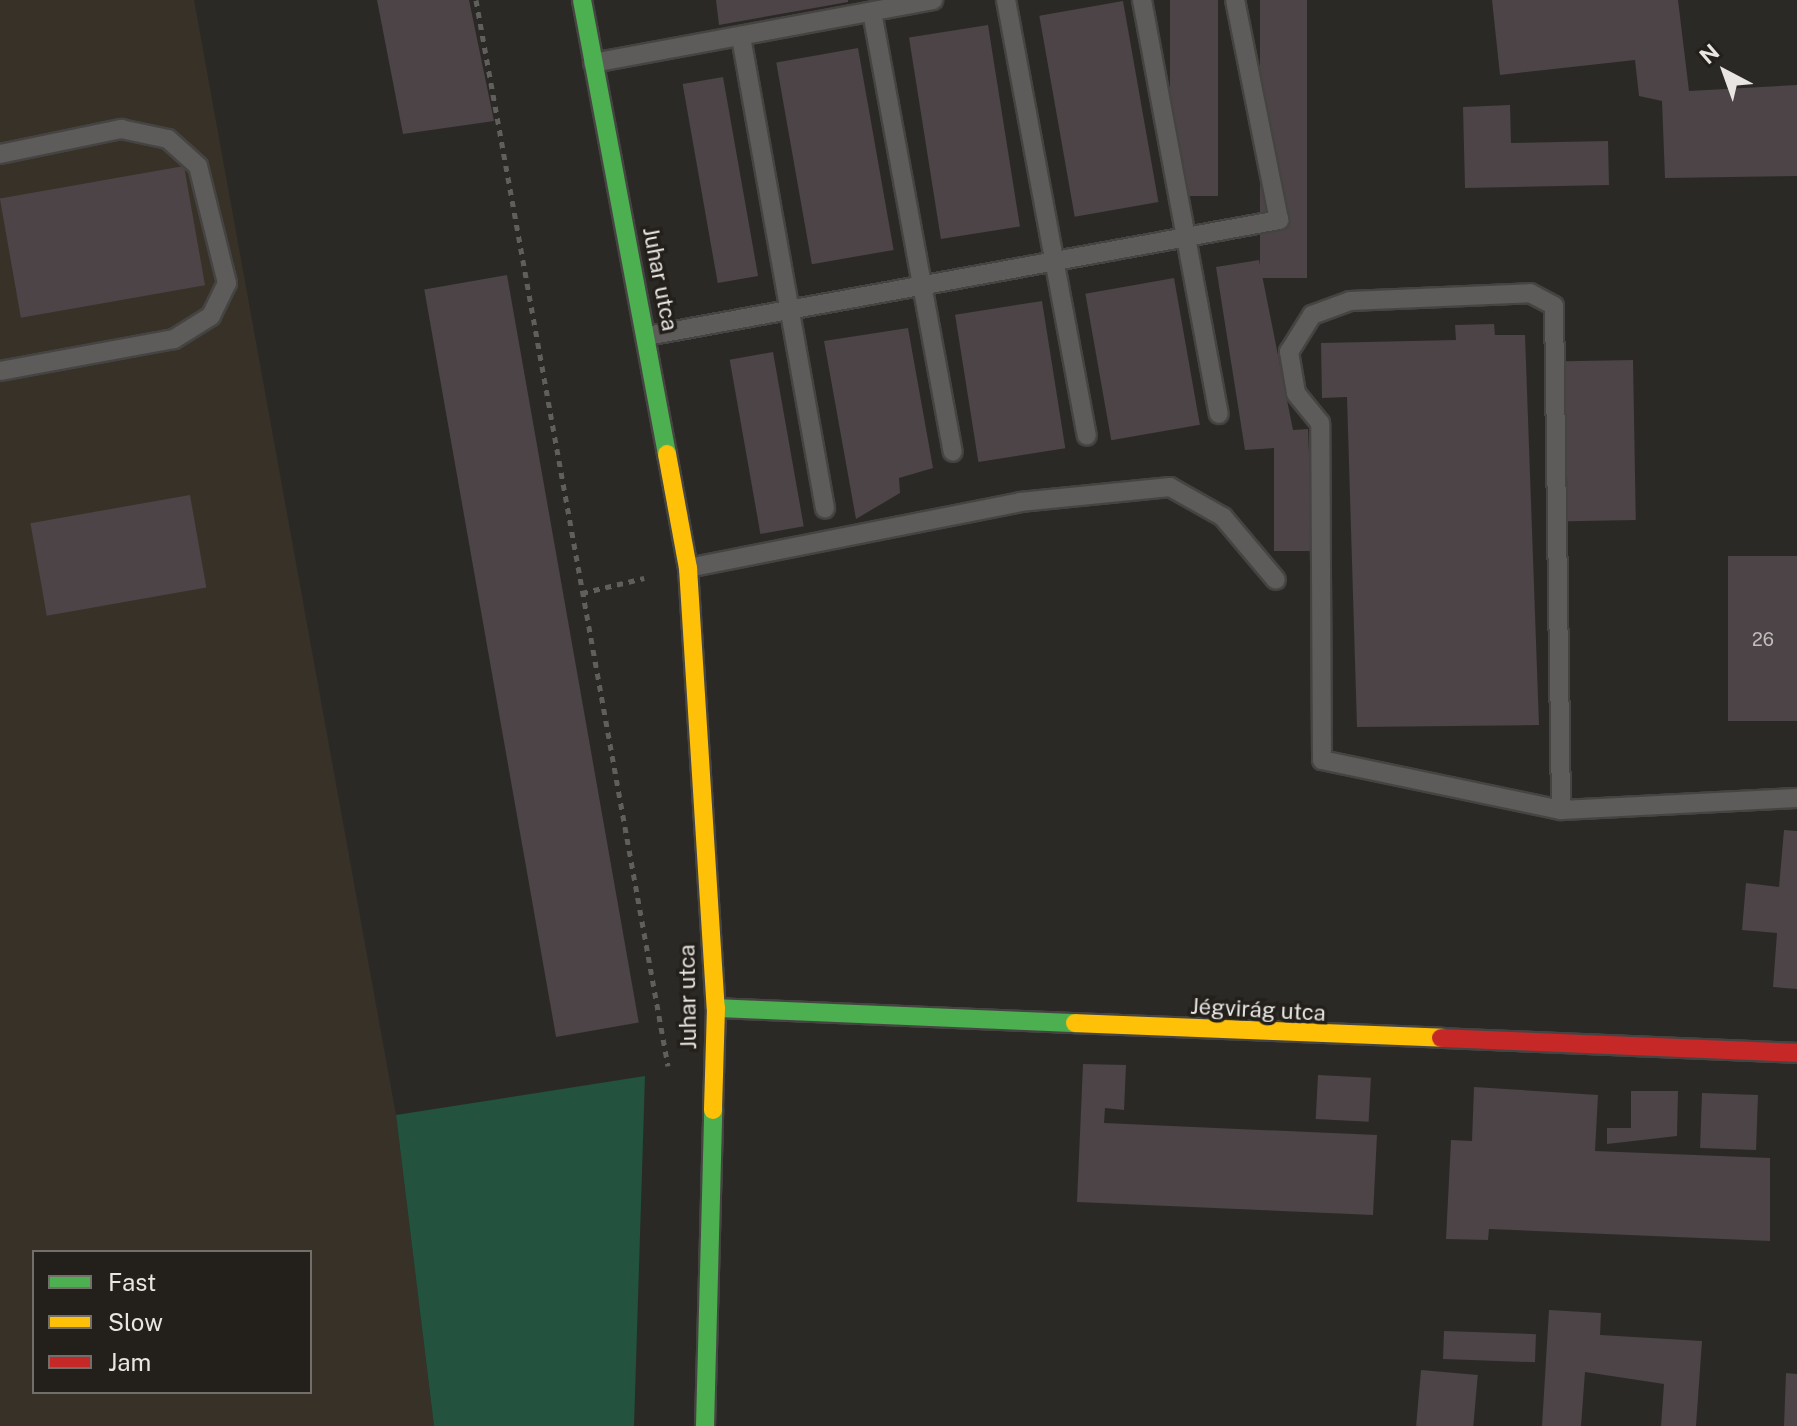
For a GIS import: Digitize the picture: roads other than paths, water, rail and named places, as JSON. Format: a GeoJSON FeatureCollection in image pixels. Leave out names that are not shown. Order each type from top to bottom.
{"type":"FeatureCollection","features":[{"type":"Feature","properties":{"kind":"street","name":"Juhar utca"},"geometry":{"type":"LineString","coordinates":[[582,0],[688,568],[716,1008],[705,1426]]}},
{"type":"Feature","properties":{"kind":"street","name":"Jégvirág utca"},"geometry":{"type":"LineString","coordinates":[[716,1008],[1797,1053]]}},
{"type":"Feature","properties":{"kind":"lane"},"geometry":{"type":"LineString","coordinates":[[593,63],[933,0]]}},
{"type":"Feature","properties":{"kind":"lane"},"geometry":{"type":"LineString","coordinates":[[1006,0],[1087,436]]}},
{"type":"Feature","properties":{"kind":"lane"},"geometry":{"type":"LineString","coordinates":[[1142,0],[1219,414]]}},
{"type":"Feature","properties":{"kind":"lane"},"geometry":{"type":"LineString","coordinates":[[647,336],[788,305],[1279,220],[1235,0]]}},
{"type":"Feature","properties":{"kind":"lane"},"geometry":{"type":"LineString","coordinates":[[872,12],[953,452]]}},
{"type":"Feature","properties":{"kind":"lane"},"geometry":{"type":"LineString","coordinates":[[741,37],[825,509]]}},
{"type":"Feature","properties":{"kind":"lane"},"geometry":{"type":"LineString","coordinates":[[0,154],[121,129],[168,139],[198,166],[227,283],[211,316],[174,339],[0,371]]}},
{"type":"Feature","properties":{"kind":"lane"},"geometry":{"type":"LineString","coordinates":[[1561,810],[1554,306],[1530,293],[1350,301],[1312,315],[1289,352],[1296,393],[1320,423],[1322,760],[1561,810],[1797,798]]}},
{"type":"Feature","properties":{"kind":"lane"},"geometry":{"type":"LineString","coordinates":[[688,568],[1020,502],[1170,487],[1223,517],[1276,580]]}}]}
